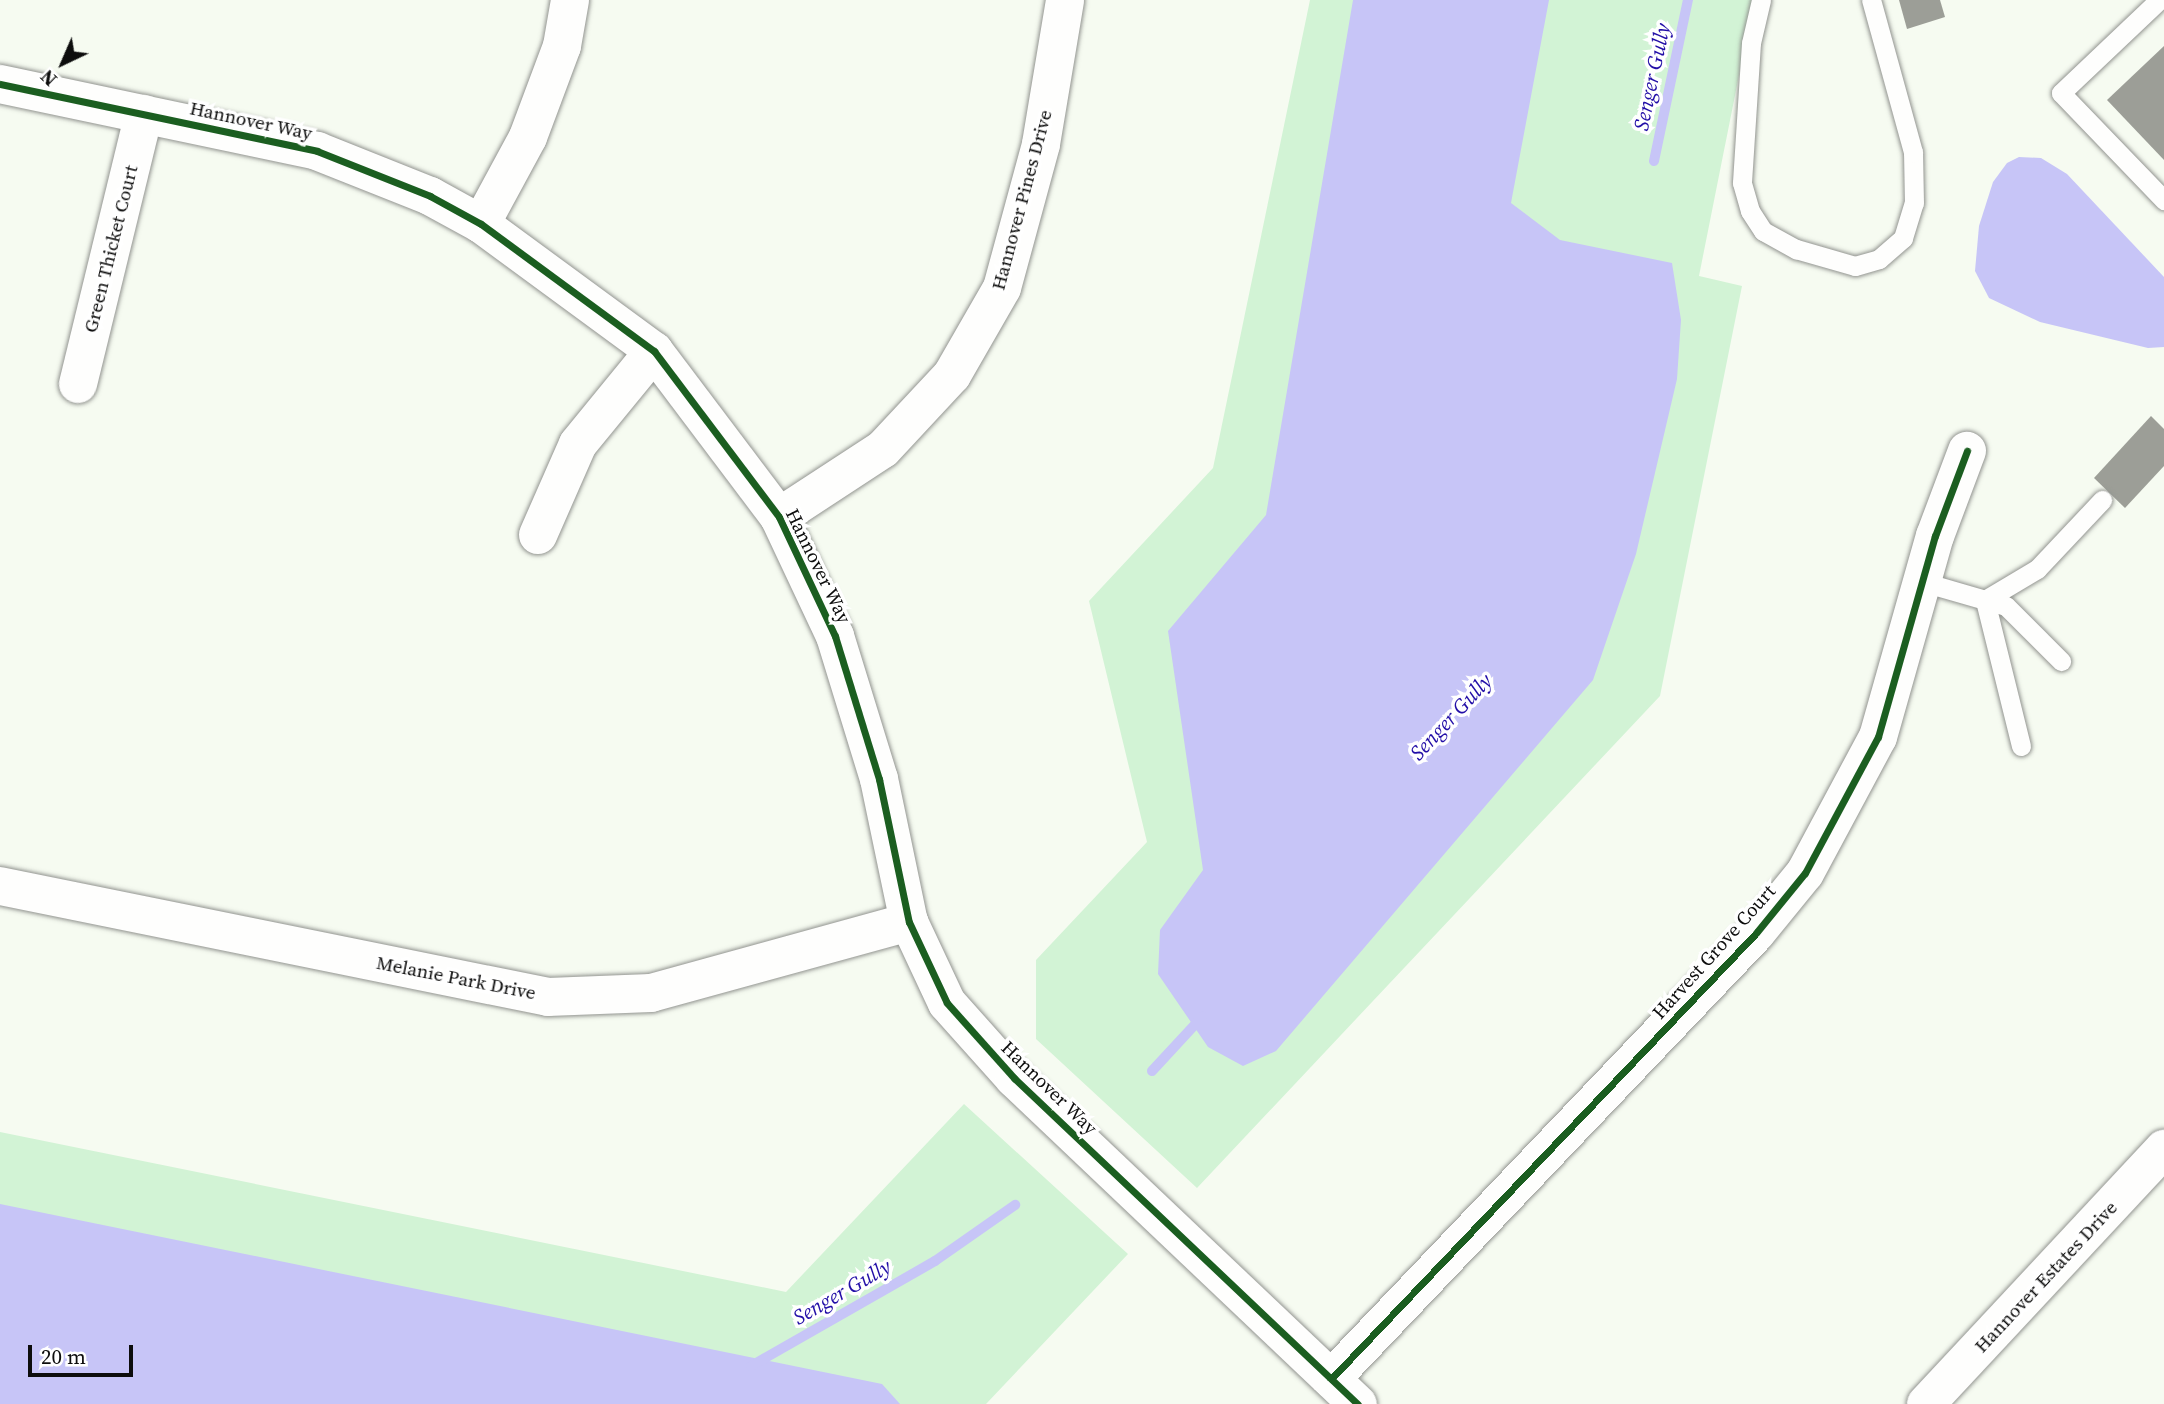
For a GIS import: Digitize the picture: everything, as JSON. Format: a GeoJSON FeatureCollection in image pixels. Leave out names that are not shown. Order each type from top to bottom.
{"type":"FeatureCollection","features":[{"type":"Feature","properties":{"kind":"street"},"geometry":{"type":"LineString","coordinates":[[481,224],[528,137],[562,46],[570,0]]}},
{"type":"Feature","properties":{"kind":"street","name":"Hannover Pines Drive"},"geometry":{"type":"LineString","coordinates":[[779,517],[883,449],[952,375],[1002,288],[1041,144],[1065,0]]}},
{"type":"Feature","properties":{"kind":"street","name":"Hannover Way"},"geometry":{"type":"LineString","coordinates":[[0,84],[317,151],[430,196],[481,224],[654,351],[779,517],[835,636],[879,779],[909,922],[947,1003],[979,1042],[1345,1391]]}},
{"type":"Feature","properties":{"kind":"street","name":"Green Thicket Court"},"geometry":{"type":"LineString","coordinates":[[78,384],[144,114]]}},
{"type":"Feature","properties":{"kind":"street"},"geometry":{"type":"LineString","coordinates":[[538,535],[578,444],[654,351]]}},
{"type":"Feature","properties":{"kind":"street","name":"Harvest Grove Court"},"geometry":{"type":"LineString","coordinates":[[1345,1391],[1756,933],[1805,873],[1878,737],[1923,582],[1967,451]]}},
{"type":"Feature","properties":{"kind":"street","name":"Melanie Park Drive"},"geometry":{"type":"LineString","coordinates":[[0,886],[548,997],[651,993],[909,922]]}},
{"type":"Feature","properties":{"kind":"street","name":"Hannover Estates Drive"},"geometry":{"type":"LineString","coordinates":[[1926,1404],[2160,1162]]}},
{"type":"Feature","properties":{"kind":"lane"},"geometry":{"type":"LineString","coordinates":[[1761,0],[1751,43],[1742,183],[1750,211],[1763,231],[1796,249],[1855,266],[1879,259],[1903,238],[1913,203],[1913,152],[1871,0]]}},
{"type":"Feature","properties":{"kind":"lane"},"geometry":{"type":"LineString","coordinates":[[2159,0],[2061,93],[2164,200]]}},
{"type":"Feature","properties":{"kind":"lane"},"geometry":{"type":"LineString","coordinates":[[1984,600],[2037,569],[2102,500]]}},
{"type":"Feature","properties":{"kind":"lane"},"geometry":{"type":"LineString","coordinates":[[1923,582],[2006,606],[2062,661]]}},
{"type":"Feature","properties":{"kind":"lane"},"geometry":{"type":"LineString","coordinates":[[1984,600],[2021,746]]}},
{"type":"Feature","properties":{"kind":"green space"},"geometry":{"type":"Polygon","coordinates":[[[1310,0],[1754,0],[1699,276],[1742,286],[1660,696],[1197,1188],[1036,1039],[1036,960],[1147,842],[1089,601],[1213,468],[1310,0]]]}},
{"type":"Feature","properties":{"kind":"green space"},"geometry":{"type":"Polygon","coordinates":[[[964,1104],[1128,1254],[986,1404],[0,1404],[0,1132],[786,1292],[964,1104]]]}},
{"type":"Feature","properties":{"kind":"water"},"geometry":{"type":"Polygon","coordinates":[[[1353,0],[1549,0],[1511,203],[1560,240],[1672,263],[1681,320],[1677,379],[1636,554],[1593,680],[1276,1051],[1243,1066],[1208,1047],[1158,974],[1160,930],[1203,870],[1168,631],[1266,515],[1353,0]]]}},
{"type":"Feature","properties":{"kind":"water"},"geometry":{"type":"Polygon","coordinates":[[[2019,157],[2041,158],[2067,174],[2164,277],[2164,347],[2148,348],[2040,322],[1989,298],[1975,271],[1979,226],[1993,182],[2007,163],[2019,157]]]}},
{"type":"Feature","properties":{"kind":"water"},"geometry":{"type":"Polygon","coordinates":[[[0,1204],[882,1384],[900,1404],[0,1404],[0,1204]]]}},
{"type":"Feature","properties":{"kind":"building"},"geometry":{"type":"Polygon","coordinates":[[[1899,0],[1940,0],[1945,17],[1907,29],[1899,0]]]}},
{"type":"Feature","properties":{"kind":"building"},"geometry":{"type":"Polygon","coordinates":[[[2164,46],[2164,160],[2107,100],[2164,46]]]}},
{"type":"Feature","properties":{"kind":"building"},"geometry":{"type":"Polygon","coordinates":[[[2151,416],[2164,429],[2164,466],[2125,508],[2094,478],[2151,416]]]}},
{"type":"Feature","properties":{"kind":"waterway","name":"Senger Gully"},"geometry":{"type":"LineString","coordinates":[[1654,161],[1688,0]]}},
{"type":"Feature","properties":{"kind":"waterway","name":"Senger Gully"},"geometry":{"type":"LineString","coordinates":[[1152,1071],[1202,1017]]}},
{"type":"Feature","properties":{"kind":"waterway","name":"Senger Gully"},"geometry":{"type":"LineString","coordinates":[[751,1366],[935,1261],[1015,1205]]}},
{"type":"Feature","properties":{"kind":"cycle path"},"geometry":{"type":"LineString","coordinates":[[0,84],[317,151],[430,196],[481,224],[654,351],[779,517],[835,636],[879,779],[909,922],[947,1003],[1014,1078],[1358,1404]]}},
{"type":"Feature","properties":{"kind":"cycle path"},"geometry":{"type":"LineString","coordinates":[[1331,1379],[1756,933],[1805,873],[1878,737],[1935,536],[1967,451]]}}]}
